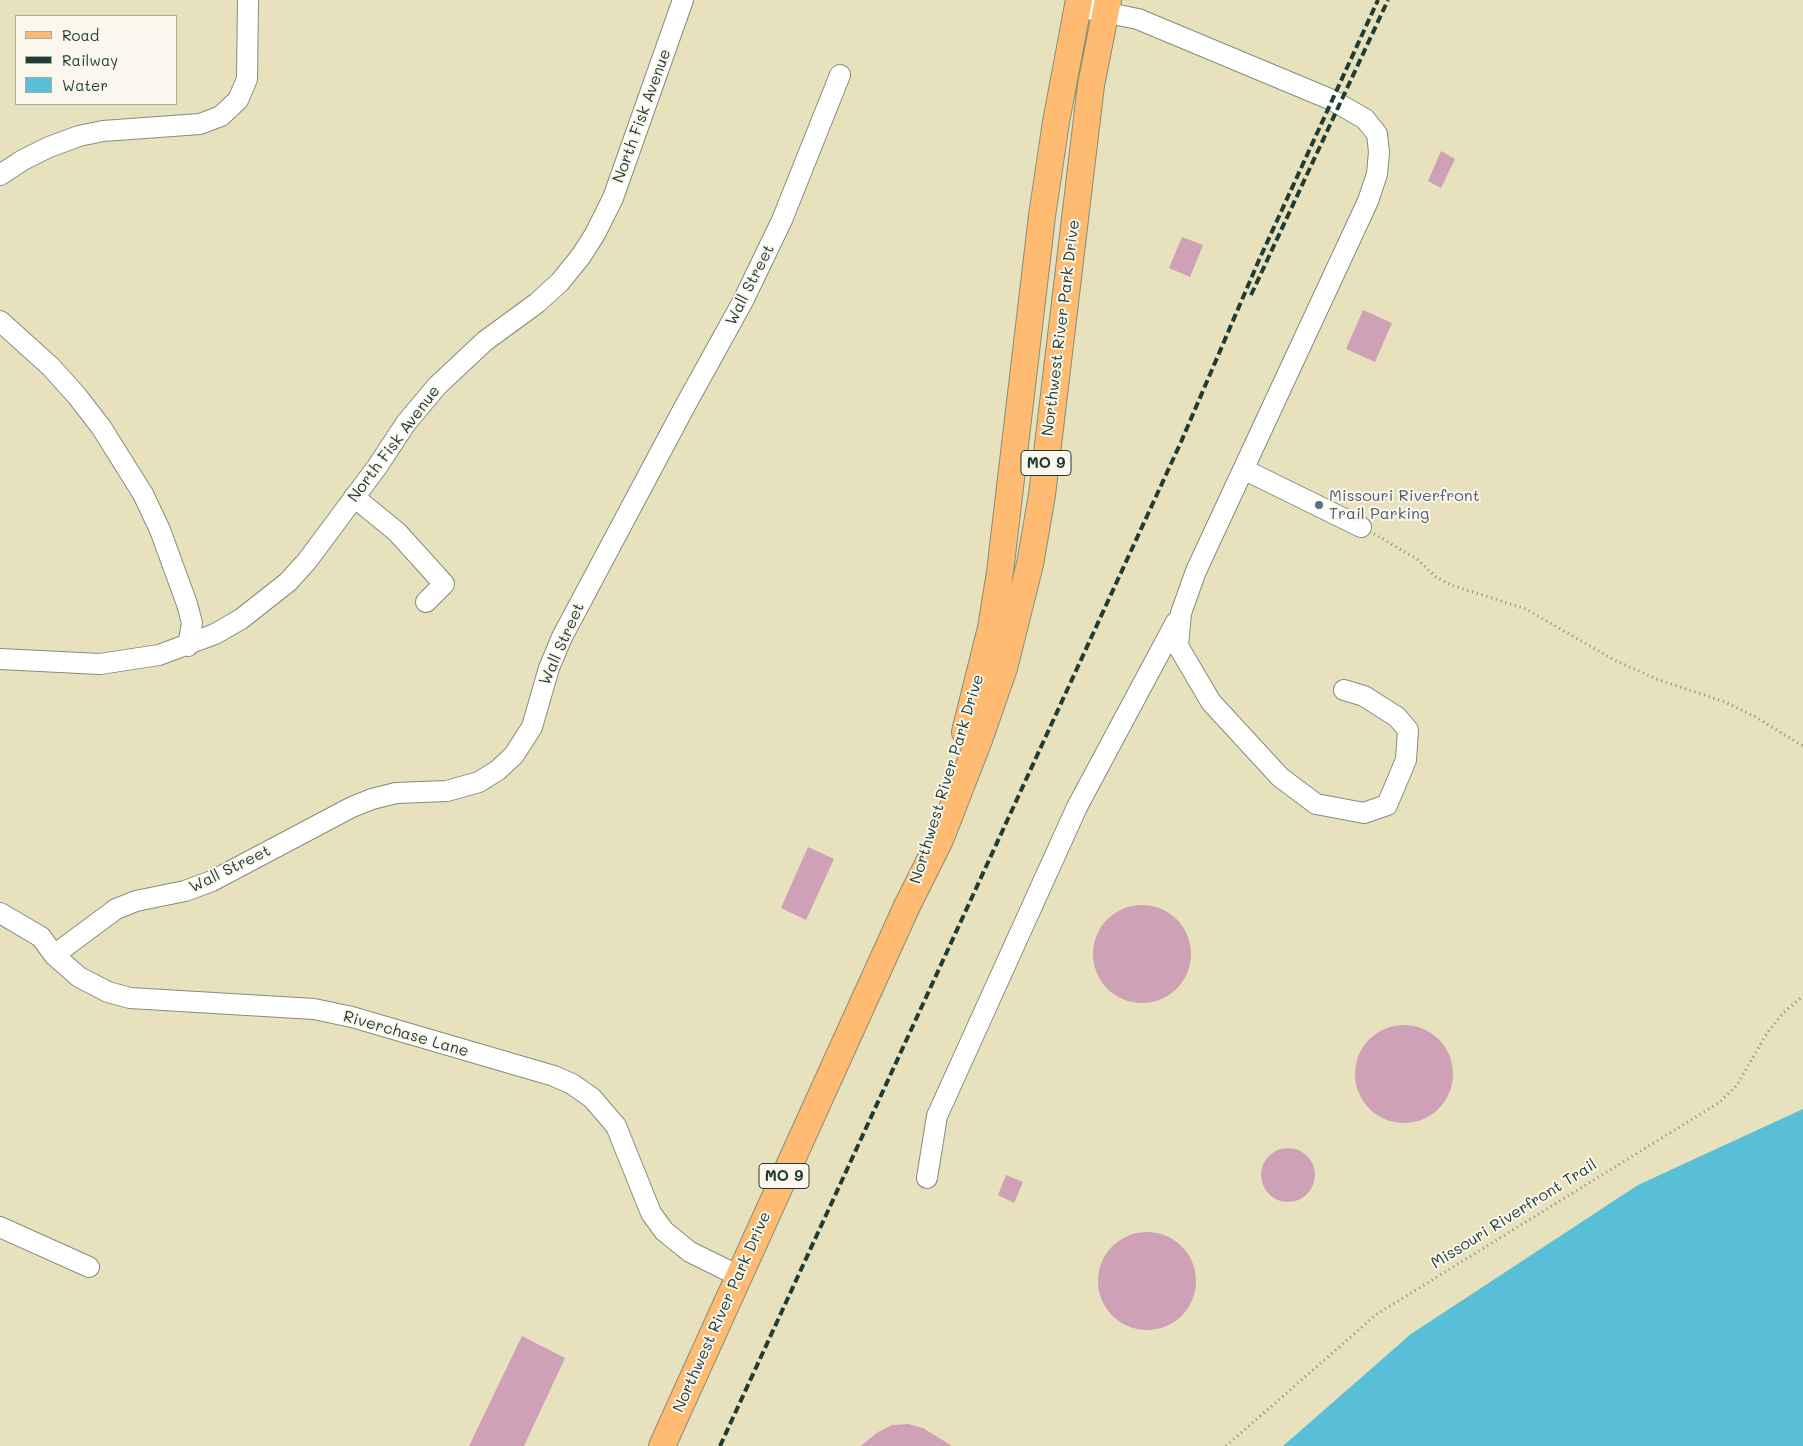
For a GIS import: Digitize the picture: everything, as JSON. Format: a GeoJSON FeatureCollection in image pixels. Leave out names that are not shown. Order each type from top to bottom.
{"type":"FeatureCollection","features":[{"type":"Feature","properties":{"kind":"main road","name":"Northwest River Park Drive"},"geometry":{"type":"LineString","coordinates":[[907,906],[955,764],[991,628],[1012,480],[1042,216],[1056,122],[1078,3]]}},
{"type":"Feature","properties":{"kind":"main road","name":"Northwest River Park Drive"},"geometry":{"type":"LineString","coordinates":[[662,1446],[907,906],[940,840],[979,740],[1004,668],[1026,582],[1042,495],[1090,94],[1106,6]]}},
{"type":"Feature","properties":{"kind":"street"},"geometry":{"type":"LineString","coordinates":[[0,175],[41,151],[79,136],[103,131],[200,124],[211,121],[230,109],[238,100],[247,80],[248,0]]}},
{"type":"Feature","properties":{"kind":"street","name":"North Fisk Avenue"},"geometry":{"type":"LineString","coordinates":[[0,659],[100,664],[149,657],[188,646],[215,634],[241,619],[288,582],[307,561],[406,424],[437,386],[485,341],[537,303],[560,282],[581,256],[595,234],[613,198],[683,0]]}},
{"type":"Feature","properties":{"kind":"street"},"geometry":{"type":"LineString","coordinates":[[927,1178],[937,1116],[1077,807],[1181,613],[1196,571],[1245,470],[1368,200],[1377,174],[1379,152],[1377,134],[1365,119],[1332,100],[1106,6],[1078,3]]}},
{"type":"Feature","properties":{"kind":"street","name":"Wall Street"},"geometry":{"type":"LineString","coordinates":[[54,955],[116,909],[136,901],[185,891],[212,881],[352,807],[372,799],[405,792],[453,790],[479,782],[498,770],[514,755],[532,727],[549,668],[562,637],[743,301],[782,220],[840,75]]}},
{"type":"Feature","properties":{"kind":"street"},"geometry":{"type":"LineString","coordinates":[[0,321],[50,367],[77,396],[101,427],[143,494],[168,548],[187,604],[192,623],[188,646]]}},
{"type":"Feature","properties":{"kind":"street"},"geometry":{"type":"LineString","coordinates":[[1245,470],[1361,526]]}},
{"type":"Feature","properties":{"kind":"street"},"geometry":{"type":"LineString","coordinates":[[354,497],[397,532],[444,584],[426,602]]}},
{"type":"Feature","properties":{"kind":"street"},"geometry":{"type":"LineString","coordinates":[[1181,613],[1178,646],[1211,702],[1243,738],[1280,777],[1316,804],[1364,813],[1387,805],[1406,760],[1408,730],[1397,717],[1364,696],[1344,690]]}},
{"type":"Feature","properties":{"kind":"street","name":"Riverchase Lane"},"geometry":{"type":"LineString","coordinates":[[0,913],[41,937],[54,955],[78,977],[98,988],[130,998],[314,1009],[352,1017],[554,1076],[572,1084],[592,1098],[616,1126],[651,1213],[664,1231],[690,1252],[739,1276]]}},
{"type":"Feature","properties":{"kind":"street"},"geometry":{"type":"LineString","coordinates":[[0,1228],[88,1267]]}},
{"type":"Feature","properties":{"kind":"path"},"geometry":{"type":"LineString","coordinates":[[1361,526],[1417,559],[1436,577],[1450,585],[1526,609],[1614,660],[1659,680],[1725,702],[1754,716],[1803,746]]}},
{"type":"Feature","properties":{"kind":"path","name":"Missouri Riverfront Trail"},"geometry":{"type":"LineString","coordinates":[[1226,1446],[1377,1314],[1720,1102],[1738,1085],[1772,1026],[1783,1013],[1803,996]]}},
{"type":"Feature","properties":{"kind":"water"},"geometry":{"type":"Polygon","coordinates":[[[1803,1109],[1803,1446],[1283,1446],[1411,1334],[1638,1185],[1803,1109]]]}},
{"type":"Feature","properties":{"kind":"building"},"geometry":{"type":"Polygon","coordinates":[[[1441,151],[1455,159],[1441,188],[1428,181],[1441,151]]]}},
{"type":"Feature","properties":{"kind":"building"},"geometry":{"type":"Polygon","coordinates":[[[1182,237],[1203,245],[1190,277],[1169,268],[1182,237]]]}},
{"type":"Feature","properties":{"kind":"building"},"geometry":{"type":"Polygon","coordinates":[[[1363,310],[1392,323],[1375,362],[1346,349],[1363,310]]]}},
{"type":"Feature","properties":{"kind":"building"},"geometry":{"type":"Polygon","coordinates":[[[808,847],[834,859],[806,920],[781,908],[808,847]]]}},
{"type":"Feature","properties":{"kind":"building"},"geometry":{"type":"Polygon","coordinates":[[[1142,905],[1161,908],[1177,919],[1188,935],[1191,954],[1188,973],[1177,989],[1161,1000],[1142,1003],[1123,1000],[1107,989],[1096,973],[1093,954],[1096,935],[1107,919],[1123,908],[1142,905]]]}},
{"type":"Feature","properties":{"kind":"building"},"geometry":{"type":"Polygon","coordinates":[[[1404,1025],[1423,1028],[1439,1039],[1450,1055],[1453,1074],[1450,1093],[1439,1109],[1423,1120],[1404,1123],[1385,1120],[1369,1109],[1358,1093],[1355,1074],[1358,1055],[1369,1039],[1385,1028],[1404,1025]]]}},
{"type":"Feature","properties":{"kind":"building"},"geometry":{"type":"Polygon","coordinates":[[[1288,1148],[1298,1150],[1307,1156],[1313,1165],[1315,1175],[1313,1185],[1307,1194],[1298,1200],[1288,1202],[1278,1200],[1269,1194],[1263,1185],[1261,1175],[1263,1165],[1269,1156],[1278,1150],[1288,1148]]]}},
{"type":"Feature","properties":{"kind":"building"},"geometry":{"type":"Polygon","coordinates":[[[1006,1175],[1023,1182],[1014,1203],[998,1195],[1006,1175]]]}},
{"type":"Feature","properties":{"kind":"building"},"geometry":{"type":"Polygon","coordinates":[[[1147,1232],[1166,1235],[1182,1246],[1193,1262],[1196,1281],[1193,1300],[1182,1316],[1166,1327],[1147,1330],[1128,1327],[1112,1316],[1101,1300],[1098,1281],[1101,1262],[1112,1246],[1128,1235],[1147,1232]]]}},
{"type":"Feature","properties":{"kind":"building"},"geometry":{"type":"Polygon","coordinates":[[[522,1336],[565,1358],[524,1446],[469,1446],[522,1336]]]}},
{"type":"Feature","properties":{"kind":"building"},"geometry":{"type":"Polygon","coordinates":[[[908,1424],[923,1428],[952,1446],[861,1446],[878,1432],[892,1425],[908,1424]]]}},
{"type":"Feature","properties":{"kind":"railway"},"geometry":{"type":"LineString","coordinates":[[720,1446],[1181,442],[1259,260],[1378,0]]}},
{"type":"Feature","properties":{"kind":"railway"},"geometry":{"type":"LineString","coordinates":[[1251,295],[1388,0]]}},
{"type":"Feature","properties":{"kind":"place","name":"Missouri Riverfront Trail Parking"},"geometry":{"type":"Point","coordinates":[1319,505]}}]}
